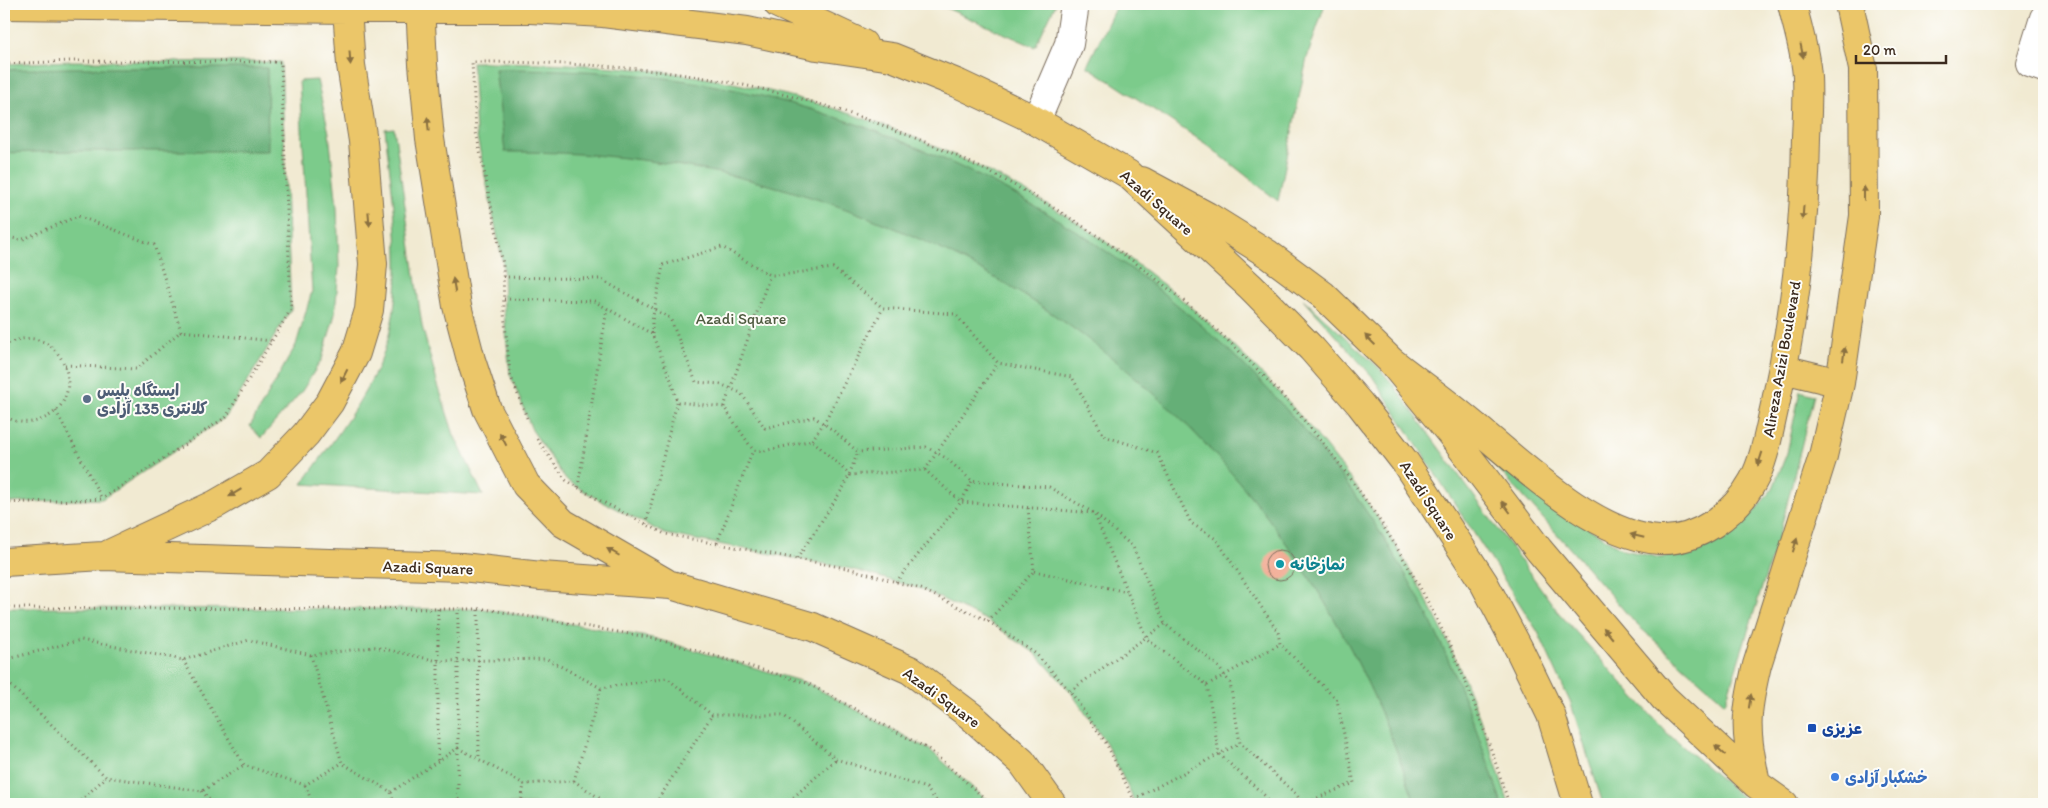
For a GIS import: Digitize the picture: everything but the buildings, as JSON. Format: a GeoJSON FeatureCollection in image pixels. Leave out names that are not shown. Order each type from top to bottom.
{"type":"FeatureCollection","features":[{"type":"Feature","properties":{"kind":"main road"},"geometry":{"type":"LineString","coordinates":[[778,4],[892,57]]}},
{"type":"Feature","properties":{"kind":"main road","name":"Alireza Azizi Boulevard"},"geometry":{"type":"LineString","coordinates":[[1391,361],[1463,416],[1531,473],[1582,510],[1621,532],[1661,540],[1686,538],[1710,527],[1737,503],[1753,481],[1767,440],[1783,369],[1795,290],[1806,170],[1807,75],[1792,4]]}},
{"type":"Feature","properties":{"kind":"main road"},"geometry":{"type":"LineString","coordinates":[[1756,784],[1750,750],[1748,716],[1755,674],[1823,456],[1840,383],[1864,216],[1863,69],[1849,4]]}},
{"type":"Feature","properties":{"kind":"main road","name":"Azadi Square"},"geometry":{"type":"LineString","coordinates":[[4,5],[420,5],[530,8],[603,13],[747,31],[817,46],[892,57],[959,84],[1036,121],[1128,174],[1251,287],[1312,349],[1360,404],[1405,462],[1484,583],[1551,715],[1578,804]]}},
{"type":"Feature","properties":{"kind":"main road"},"geometry":{"type":"LineString","coordinates":[[420,5],[430,139],[457,306],[471,360],[488,409],[526,485],[563,523],[670,585]]}},
{"type":"Feature","properties":{"kind":"main road"},"geometry":{"type":"LineString","coordinates":[[103,556],[216,504],[268,474],[306,434],[330,402],[356,353],[369,310],[373,264],[362,141],[351,65],[347,6]]}},
{"type":"Feature","properties":{"kind":"main road"},"geometry":{"type":"LineString","coordinates":[[1128,174],[1207,216],[1268,254],[1323,295],[1391,361],[1451,434],[1539,550],[1664,698],[1756,784],[1784,804]]}},
{"type":"Feature","properties":{"kind":"main road"},"geometry":{"type":"LineString","coordinates":[[1783,369],[1840,383]]}},
{"type":"Feature","properties":{"kind":"main road","name":"Azadi Square"},"geometry":{"type":"LineString","coordinates":[[4,562],[103,556],[462,567],[542,576],[670,585],[813,627],[910,670],[971,716],[1022,762],[1052,804]]}},
{"type":"Feature","properties":{"kind":"street"},"geometry":{"type":"LineString","coordinates":[[1036,121],[1069,44],[1075,4]]}},
{"type":"Feature","properties":{"kind":"street"},"geometry":{"type":"LineString","coordinates":[[2037,66],[2044,18]]}},
{"type":"Feature","properties":{"kind":"path"},"geometry":{"type":"LineString","coordinates":[[4,64],[70,61],[281,62],[291,309],[226,418],[102,500],[4,503]]}},
{"type":"Feature","properties":{"kind":"path"},"geometry":{"type":"LineString","coordinates":[[528,422],[510,374],[503,264],[476,132],[472,62],[598,65],[667,72],[736,84],[804,100],[870,121],[934,146],[997,176],[1100,238],[1171,290],[1238,350],[1273,385],[1319,437],[1361,492],[1398,551],[1432,611],[1488,738],[1509,804]]}},
{"type":"Feature","properties":{"kind":"path"},"geometry":{"type":"LineString","coordinates":[[4,236],[21,240],[78,216],[154,245],[181,331]]}},
{"type":"Feature","properties":{"kind":"path"},"geometry":{"type":"LineString","coordinates":[[504,277],[600,279],[655,309],[670,318],[696,382],[720,384],[741,393],[765,428],[814,417],[824,423],[858,452],[926,447],[946,458],[972,481],[1049,487],[1094,513],[1133,547],[1165,624],[1218,665],[1224,674],[1230,684],[1240,743],[1297,795],[1303,804],[1354,783],[1337,700],[1280,644],[1278,632],[1216,539],[1192,523],[1157,454],[1104,436],[1072,377],[998,363],[956,314],[883,308],[833,268],[770,275],[722,247],[663,265],[655,309],[652,334],[671,380],[677,402],[646,524]]}},
{"type":"Feature","properties":{"kind":"path"},"geometry":{"type":"LineString","coordinates":[[724,407],[770,275]]}},
{"type":"Feature","properties":{"kind":"path"},"geometry":{"type":"LineString","coordinates":[[504,299],[594,301],[652,334]]}},
{"type":"Feature","properties":{"kind":"path"},"geometry":{"type":"LineString","coordinates":[[753,450],[764,451],[812,440],[824,423],[883,308]]}},
{"type":"Feature","properties":{"kind":"path"},"geometry":{"type":"LineString","coordinates":[[578,487],[607,309]]}},
{"type":"Feature","properties":{"kind":"path"},"geometry":{"type":"LineString","coordinates":[[65,365],[136,369],[181,331],[272,341]]}},
{"type":"Feature","properties":{"kind":"path"},"geometry":{"type":"LineString","coordinates":[[4,346],[10,342],[25,339],[39,340],[52,347],[62,358],[68,371],[68,386],[64,399],[56,411],[45,419],[20,422],[4,415]]}},
{"type":"Feature","properties":{"kind":"path"},"geometry":{"type":"LineString","coordinates":[[925,470],[998,363]]}},
{"type":"Feature","properties":{"kind":"path"},"geometry":{"type":"LineString","coordinates":[[677,402],[724,407],[753,450]]}},
{"type":"Feature","properties":{"kind":"path"},"geometry":{"type":"LineString","coordinates":[[56,411],[102,500]]}},
{"type":"Feature","properties":{"kind":"path"},"geometry":{"type":"LineString","coordinates":[[537,438],[566,480],[599,500],[665,534],[851,569],[922,589],[988,621],[1036,654],[1070,691],[1106,742],[1136,804]]}},
{"type":"Feature","properties":{"kind":"path"},"geometry":{"type":"LineString","coordinates":[[812,440],[850,475],[925,470],[961,502],[1094,513]]}},
{"type":"Feature","properties":{"kind":"path"},"geometry":{"type":"LineString","coordinates":[[717,543],[753,450]]}},
{"type":"Feature","properties":{"kind":"path"},"geometry":{"type":"LineString","coordinates":[[797,559],[850,475],[858,452]]}},
{"type":"Feature","properties":{"kind":"path"},"geometry":{"type":"LineString","coordinates":[[896,582],[961,502],[972,481]]}},
{"type":"Feature","properties":{"kind":"path"},"geometry":{"type":"LineString","coordinates":[[988,621],[1034,571],[1028,508]]}},
{"type":"Feature","properties":{"kind":"path"},"geometry":{"type":"LineString","coordinates":[[1094,513],[1147,639],[1207,685],[1219,754],[1274,804]]}},
{"type":"Feature","properties":{"kind":"path"},"geometry":{"type":"LineString","coordinates":[[1034,571],[1127,592]]}},
{"type":"Feature","properties":{"kind":"path"},"geometry":{"type":"LineString","coordinates":[[4,608],[478,609],[653,638],[807,683],[930,750],[991,804]]}},
{"type":"Feature","properties":{"kind":"path"},"geometry":{"type":"LineString","coordinates":[[438,609],[438,761]]}},
{"type":"Feature","properties":{"kind":"path"},"geometry":{"type":"LineString","coordinates":[[458,609],[458,804]]}},
{"type":"Feature","properties":{"kind":"path"},"geometry":{"type":"LineString","coordinates":[[478,609],[478,759]]}},
{"type":"Feature","properties":{"kind":"path"},"geometry":{"type":"LineString","coordinates":[[1070,691],[1147,639],[1165,624]]}},
{"type":"Feature","properties":{"kind":"path"},"geometry":{"type":"LineString","coordinates":[[4,660],[81,640],[183,660],[249,640],[311,655],[375,647],[438,661],[547,659],[602,688],[667,678],[712,715],[783,715],[836,759],[926,788],[939,804]]}},
{"type":"Feature","properties":{"kind":"path"},"geometry":{"type":"LineString","coordinates":[[1207,685],[1280,644]]}},
{"type":"Feature","properties":{"kind":"path"},"geometry":{"type":"LineString","coordinates":[[311,655],[342,763],[391,792],[394,804]]}},
{"type":"Feature","properties":{"kind":"path"},"geometry":{"type":"LineString","coordinates":[[183,660],[244,765],[305,785],[342,763]]}},
{"type":"Feature","properties":{"kind":"path"},"geometry":{"type":"LineString","coordinates":[[4,679],[106,778],[202,791],[244,765]]}},
{"type":"Feature","properties":{"kind":"path"},"geometry":{"type":"LineString","coordinates":[[574,781],[602,688]]}},
{"type":"Feature","properties":{"kind":"path"},"geometry":{"type":"LineString","coordinates":[[634,804],[657,804],[712,715]]}},
{"type":"Feature","properties":{"kind":"path"},"geometry":{"type":"LineString","coordinates":[[1134,799],[1240,743]]}},
{"type":"Feature","properties":{"kind":"path"},"geometry":{"type":"LineString","coordinates":[[458,748],[524,784],[574,781],[608,804]]}},
{"type":"Feature","properties":{"kind":"path"},"geometry":{"type":"LineString","coordinates":[[391,792],[458,748]]}},
{"type":"Feature","properties":{"kind":"path"},"geometry":{"type":"LineString","coordinates":[[786,804],[836,759]]}},
{"type":"Feature","properties":{"kind":"path"},"geometry":{"type":"LineString","coordinates":[[77,804],[106,778]]}},
{"type":"Feature","properties":{"kind":"path"},"geometry":{"type":"LineString","coordinates":[[521,804],[524,784]]}},
{"type":"Feature","properties":{"kind":"path"},"geometry":{"type":"LineString","coordinates":[[305,785],[313,804]]}},
{"type":"Feature","properties":{"kind":"path"},"geometry":{"type":"LineString","coordinates":[[202,791],[213,804]]}},
{"type":"Feature","properties":{"kind":"green space"},"geometry":{"type":"Polygon","coordinates":[[[937,4],[1056,4],[1035,47],[937,4]]]}},
{"type":"Feature","properties":{"kind":"green space"},"geometry":{"type":"Polygon","coordinates":[[[1117,4],[1325,4],[1307,58],[1278,201],[1206,144],[1087,66],[1117,4]]]}},
{"type":"Feature","properties":{"kind":"green space"},"geometry":{"type":"Polygon","coordinates":[[[70,61],[281,62],[291,309],[226,417],[102,499],[4,503],[4,64],[70,61]]]}},
{"type":"Feature","properties":{"kind":"green space","name":"Azadi Square"},"geometry":{"type":"Polygon","coordinates":[[[472,62],[603,66],[701,77],[733,83],[843,111],[948,152],[1049,205],[1143,268],[1229,342],[1307,424],[1375,514],[1445,635],[1466,682],[1509,804],[1136,804],[1106,743],[1070,691],[1036,654],[988,621],[921,589],[851,569],[665,534],[599,500],[566,480],[532,430],[510,374],[504,313],[503,264],[476,132],[472,62]]]}},
{"type":"Feature","properties":{"kind":"green space"},"geometry":{"type":"Polygon","coordinates":[[[267,68],[268,151],[4,153],[4,70],[267,68]]]}},
{"type":"Feature","properties":{"kind":"green space"},"geometry":{"type":"Polygon","coordinates":[[[495,69],[616,73],[706,84],[736,90],[844,120],[949,161],[1048,214],[1141,276],[1227,348],[1304,429],[1371,519],[1428,616],[1439,639],[1486,756],[1502,804],[1415,804],[1357,660],[1278,532],[1182,420],[1070,326],[944,251],[806,196],[659,162],[505,152],[495,69]]]}},
{"type":"Feature","properties":{"kind":"green space"},"geometry":{"type":"Polygon","coordinates":[[[317,80],[329,133],[337,207],[339,267],[335,314],[322,359],[302,391],[261,438],[250,426],[296,345],[312,291],[299,81],[317,80]]]}},
{"type":"Feature","properties":{"kind":"green space"},"geometry":{"type":"Polygon","coordinates":[[[394,128],[422,326],[454,435],[483,495],[302,484],[359,402],[375,373],[386,344],[397,284],[397,253],[385,129],[394,128]]]}},
{"type":"Feature","properties":{"kind":"green space"},"geometry":{"type":"Polygon","coordinates":[[[1303,299],[1377,366],[1392,383],[1558,612],[1667,733],[1750,804],[1603,804],[1571,704],[1538,632],[1372,376],[1303,299]]]}},
{"type":"Feature","properties":{"kind":"green space"},"geometry":{"type":"Polygon","coordinates":[[[1800,391],[1814,395],[1781,528],[1725,703],[1636,624],[1457,423],[1551,505],[1624,550],[1661,558],[1711,545],[1733,532],[1754,512],[1773,488],[1787,453],[1800,391]]]}},
{"type":"Feature","properties":{"kind":"green space"},"geometry":{"type":"Polygon","coordinates":[[[4,608],[485,609],[653,638],[807,683],[930,750],[991,804],[4,804],[4,608]]]}},
{"type":"Feature","properties":{"kind":"place","name":"ایستگاه پلیس کلانتری 135 آزادی"},"geometry":{"type":"Point","coordinates":[87,399]}},
{"type":"Feature","properties":{"kind":"place","name":"نمازخانه"},"geometry":{"type":"Point","coordinates":[1280,564]}},
{"type":"Feature","properties":{"kind":"place","name":"عزیزی"},"geometry":{"type":"Point","coordinates":[1812,728]}},
{"type":"Feature","properties":{"kind":"place","name":"خشکبار آزادی"},"geometry":{"type":"Point","coordinates":[1835,777]}}]}
